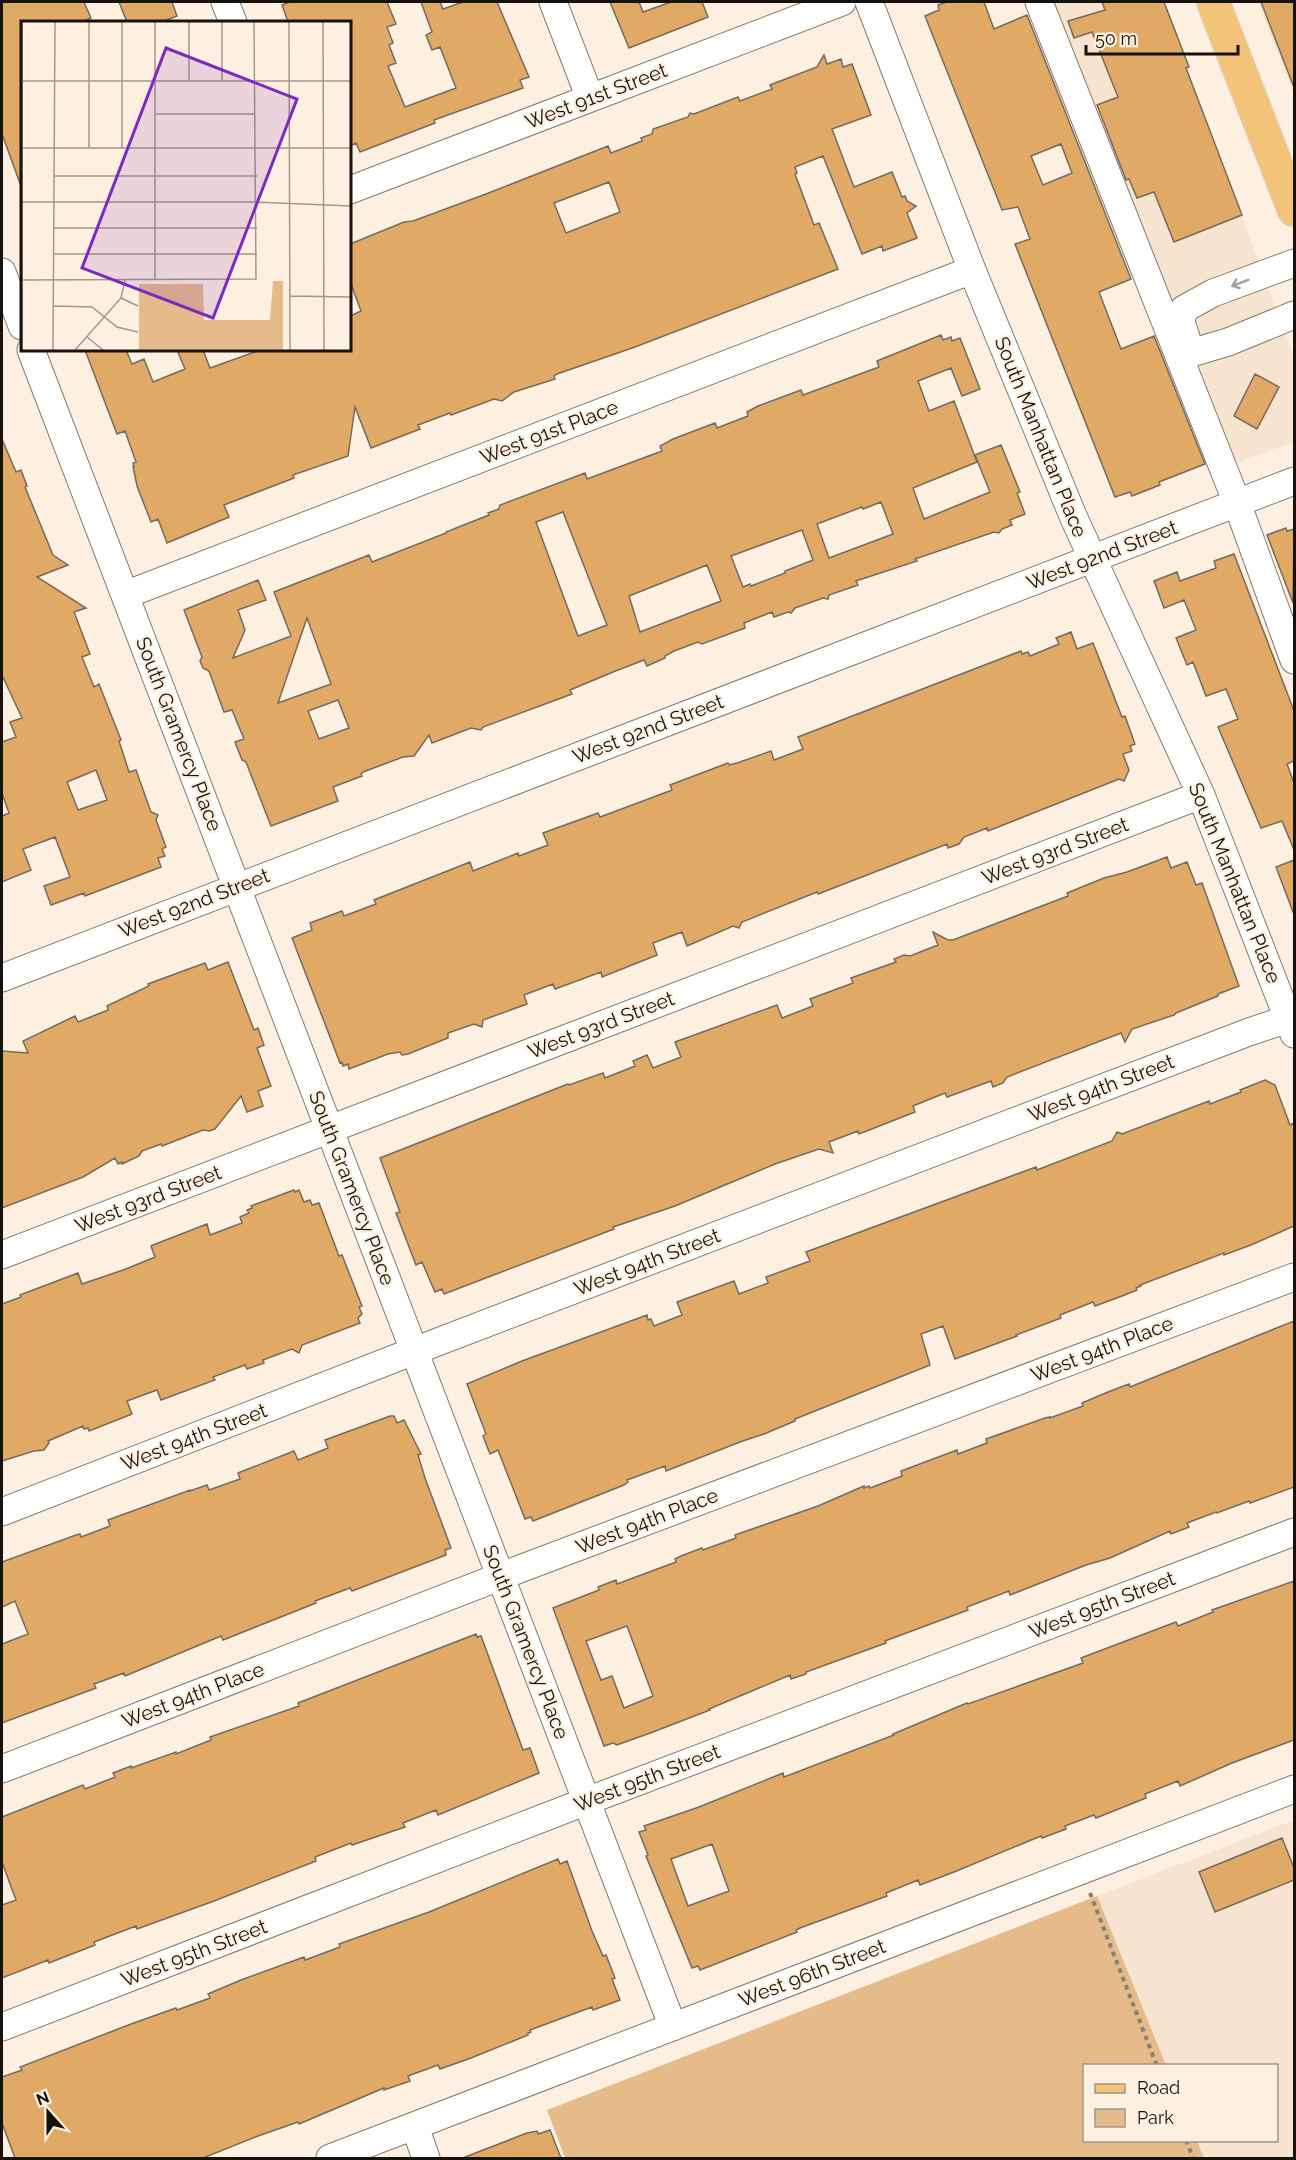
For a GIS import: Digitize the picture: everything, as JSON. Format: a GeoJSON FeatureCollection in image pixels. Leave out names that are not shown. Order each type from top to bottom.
{"type":"FeatureCollection","features":[{"type":"Feature","properties":{"kind":"main road"},"geometry":{"type":"LineString","coordinates":[[1213,2],[1294,210]]}},
{"type":"Feature","properties":{"kind":"street"},"geometry":{"type":"LineString","coordinates":[[225,2],[233,21]]}},
{"type":"Feature","properties":{"kind":"street"},"geometry":{"type":"LineString","coordinates":[[553,2],[590,98]]}},
{"type":"Feature","properties":{"kind":"street","name":"West 91st Street"},"geometry":{"type":"LineString","coordinates":[[351,190],[842,2]]}},
{"type":"Feature","properties":{"kind":"street","name":"South Manhattan Place"},"geometry":{"type":"LineString","coordinates":[[869,2],[972,270],[1091,559],[1201,795],[1292,1023]]}},
{"type":"Feature","properties":{"kind":"street"},"geometry":{"type":"LineString","coordinates":[[1039,2],[1237,503],[1294,660]]}},
{"type":"Feature","properties":{"kind":"street"},"geometry":{"type":"LineString","coordinates":[[1294,263],[1213,293],[1193,303],[1184,309],[1181,322],[1191,353],[1228,342],[1294,315]]}},
{"type":"Feature","properties":{"kind":"street","name":"West 91st Place"},"geometry":{"type":"LineString","coordinates":[[125,595],[972,270]]}},
{"type":"Feature","properties":{"kind":"street"},"geometry":{"type":"LineString","coordinates":[[2,272],[16,320]]}},
{"type":"Feature","properties":{"kind":"street","name":"South Gramercy Place"},"geometry":{"type":"LineString","coordinates":[[31,351],[673,2027]]}},
{"type":"Feature","properties":{"kind":"street","name":"West 92nd Street"},"geometry":{"type":"LineString","coordinates":[[2,978],[1294,481]]}},
{"type":"Feature","properties":{"kind":"street","name":"West 93rd Street"},"geometry":{"type":"LineString","coordinates":[[2,1255],[1201,795]]}},
{"type":"Feature","properties":{"kind":"street","name":"West 94th Street"},"geometry":{"type":"LineString","coordinates":[[2,1512],[414,1351],[1292,1023]]}},
{"type":"Feature","properties":{"kind":"street","name":"West 94th Place"},"geometry":{"type":"LineString","coordinates":[[2,1769],[501,1576],[1294,1277]]}},
{"type":"Feature","properties":{"kind":"street","name":"West 95th Street"},"geometry":{"type":"LineString","coordinates":[[2,2027],[1294,1532]]}},
{"type":"Feature","properties":{"kind":"street","name":"West 96th Street"},"geometry":{"type":"LineString","coordinates":[[330,2158],[1294,1789]]}},
{"type":"Feature","properties":{"kind":"street"},"geometry":{"type":"LineString","coordinates":[[415,2127],[426,2158]]}},
{"type":"Feature","properties":{"kind":"path"},"geometry":{"type":"LineString","coordinates":[[1090,1893],[1156,2064]]}},
{"type":"Feature","properties":{"kind":"path"},"geometry":{"type":"LineString","coordinates":[[1187,2142],[1193,2158]]}},
{"type":"Feature","properties":{"kind":"shaded area"},"geometry":{"type":"Polygon","coordinates":[[[1050,2],[1162,2],[1294,356],[1294,442],[1229,466],[1050,2]]]}},
{"type":"Feature","properties":{"kind":"shaded area"},"geometry":{"type":"Polygon","coordinates":[[[1258,2],[1294,2],[1294,96],[1258,2]]]}},
{"type":"Feature","properties":{"kind":"shaded area"},"geometry":{"type":"Polygon","coordinates":[[[1294,1820],[1294,2158],[1204,2158],[1197,2142],[1278,2142],[1278,2064],[1166,2064],[1097,1896],[1294,1820]]]}},
{"type":"Feature","properties":{"kind":"green space"},"geometry":{"type":"Polygon","coordinates":[[[1097,1896],[1166,2064],[1083,2064],[1083,2142],[1197,2142],[1204,2158],[565,2158],[547,2110],[1097,1896]]]}},
{"type":"Feature","properties":{"kind":"building"},"geometry":{"type":"Polygon","coordinates":[[[2,2],[84,2],[91,18],[84,21],[21,21],[21,186],[2,134],[2,2]]]}},
{"type":"Feature","properties":{"kind":"building"},"geometry":{"type":"Polygon","coordinates":[[[119,2],[172,2],[177,16],[164,21],[127,21],[119,2]]]}},
{"type":"Feature","properties":{"kind":"building"},"geometry":{"type":"Polygon","coordinates":[[[290,2],[387,2],[396,24],[387,27],[393,43],[389,45],[396,63],[388,66],[405,107],[456,88],[440,47],[432,50],[426,35],[432,32],[421,2],[440,2],[443,9],[463,2],[497,2],[529,77],[520,80],[523,88],[434,120],[435,123],[360,152],[356,143],[351,146],[351,21],[288,21],[282,5],[290,2]]]}},
{"type":"Feature","properties":{"kind":"building"},"geometry":{"type":"Polygon","coordinates":[[[610,2],[639,2],[643,12],[671,2],[702,2],[708,17],[629,48],[610,2]]]}},
{"type":"Feature","properties":{"kind":"building"},"geometry":{"type":"Polygon","coordinates":[[[947,2],[984,2],[994,29],[1027,15],[1131,279],[1099,292],[1121,349],[1154,336],[1205,464],[1159,482],[1160,485],[1132,496],[1130,492],[1115,497],[1015,244],[1030,239],[1018,207],[1002,210],[925,16],[939,10],[938,5],[947,2]],[[1061,144],[1031,156],[1043,185],[1072,173],[1061,144]]]}},
{"type":"Feature","properties":{"kind":"building"},"geometry":{"type":"Polygon","coordinates":[[[1102,2],[1164,2],[1189,67],[1186,68],[1242,215],[1174,242],[1154,192],[1137,198],[1129,179],[1126,180],[1097,105],[1118,97],[1092,32],[1074,38],[1068,21],[1105,10],[1102,2]]]}},
{"type":"Feature","properties":{"kind":"building"},"geometry":{"type":"Polygon","coordinates":[[[1261,2],[1294,2],[1293,85],[1261,2]]]}},
{"type":"Feature","properties":{"kind":"building"},"geometry":{"type":"Polygon","coordinates":[[[824,55],[827,64],[841,59],[843,67],[852,64],[871,115],[832,129],[854,187],[892,172],[902,197],[905,196],[907,201],[916,206],[907,213],[917,238],[883,251],[882,246],[862,254],[823,156],[795,167],[797,173],[795,174],[814,225],[819,223],[838,269],[635,347],[557,374],[554,376],[555,379],[514,392],[502,401],[494,399],[418,425],[420,429],[371,448],[355,407],[348,456],[293,475],[294,478],[224,505],[229,517],[167,543],[158,519],[151,522],[137,486],[133,467],[133,463],[136,462],[125,431],[117,434],[85,351],[126,351],[132,364],[144,359],[153,382],[185,369],[177,351],[203,351],[210,368],[257,351],[351,351],[351,316],[361,311],[351,284],[351,244],[608,146],[611,153],[642,141],[641,138],[652,134],[653,129],[688,117],[690,113],[694,114],[738,97],[740,101],[772,89],[770,85],[817,67],[824,55]],[[609,182],[554,203],[566,233],[620,212],[609,182]]]}},
{"type":"Feature","properties":{"kind":"building"},"geometry":{"type":"Polygon","coordinates":[[[941,335],[943,340],[951,337],[952,341],[960,338],[980,389],[962,396],[951,368],[918,381],[929,411],[954,401],[977,462],[913,488],[924,519],[990,492],[975,455],[1001,445],[1020,492],[1017,493],[1025,514],[1010,520],[1012,525],[1002,529],[999,533],[994,532],[856,581],[858,585],[829,595],[828,599],[823,598],[795,608],[791,613],[774,617],[772,612],[744,623],[745,628],[702,644],[698,642],[674,651],[647,666],[644,660],[570,690],[572,694],[483,727],[481,730],[471,728],[432,743],[429,735],[414,756],[403,757],[363,772],[362,776],[333,787],[338,801],[271,826],[246,762],[242,760],[235,742],[244,739],[232,710],[224,712],[209,671],[203,668],[200,661],[202,657],[184,610],[258,580],[266,600],[238,610],[245,630],[233,658],[291,636],[274,592],[369,555],[372,562],[489,515],[488,513],[499,509],[500,505],[585,473],[587,479],[662,451],[660,446],[673,439],[715,423],[717,428],[748,416],[747,412],[758,406],[801,390],[803,395],[879,367],[877,361],[941,335]],[[881,502],[863,509],[862,507],[817,524],[829,558],[893,534],[881,502]],[[563,512],[536,522],[578,636],[607,625],[563,512]],[[802,530],[731,556],[743,587],[785,573],[785,571],[813,560],[802,530]],[[707,565],[629,596],[640,632],[721,601],[707,565]],[[307,618],[296,650],[278,703],[331,684],[307,618]],[[338,700],[308,711],[319,739],[349,728],[338,700]]]}},
{"type":"Feature","properties":{"kind":"building"},"geometry":{"type":"Polygon","coordinates":[[[1255,374],[1279,387],[1257,429],[1234,416],[1255,374]]]}},
{"type":"Feature","properties":{"kind":"building"},"geometry":{"type":"Polygon","coordinates":[[[2,439],[16,472],[21,470],[27,486],[25,487],[53,555],[68,565],[37,577],[86,608],[74,612],[90,654],[82,657],[94,687],[99,684],[121,740],[119,741],[129,772],[136,770],[151,812],[158,815],[156,820],[166,847],[162,849],[165,856],[158,858],[161,867],[85,896],[84,893],[51,905],[44,886],[70,877],[55,837],[23,849],[31,870],[2,882],[2,816],[9,813],[2,793],[2,742],[16,737],[10,722],[22,718],[2,675],[2,439]],[[96,770],[67,782],[78,810],[107,800],[96,770]]]}},
{"type":"Feature","properties":{"kind":"building"},"geometry":{"type":"Polygon","coordinates":[[[1286,528],[1287,531],[1294,529],[1293,603],[1267,535],[1286,528]]]}},
{"type":"Feature","properties":{"kind":"building"},"geometry":{"type":"Polygon","coordinates":[[[1234,554],[1294,711],[1294,761],[1287,764],[1294,783],[1294,850],[1282,821],[1261,828],[1218,727],[1238,719],[1226,689],[1206,696],[1193,662],[1187,665],[1176,638],[1196,630],[1184,600],[1164,608],[1154,581],[1177,572],[1180,581],[1216,568],[1214,561],[1234,554]]]}},
{"type":"Feature","properties":{"kind":"building"},"geometry":{"type":"Polygon","coordinates":[[[1071,632],[1077,649],[1093,643],[1135,744],[1130,746],[1132,751],[1123,754],[1129,770],[1124,781],[1119,779],[988,831],[987,828],[964,837],[959,844],[948,848],[947,844],[818,894],[817,892],[742,922],[739,928],[733,926],[687,946],[682,932],[653,943],[657,955],[602,977],[601,972],[555,989],[553,984],[524,995],[527,1004],[483,1020],[482,1027],[474,1024],[448,1033],[448,1038],[408,1054],[402,1055],[400,1052],[388,1054],[349,1069],[348,1064],[343,1066],[342,1062],[340,1063],[292,938],[312,930],[310,923],[342,911],[344,916],[376,904],[374,900],[470,862],[473,871],[518,853],[519,856],[548,845],[543,833],[598,813],[600,817],[643,801],[672,790],[670,785],[728,763],[729,765],[737,763],[771,751],[774,760],[803,749],[798,737],[1021,651],[1022,654],[1028,652],[1030,656],[1059,644],[1056,638],[1071,632]]]}},
{"type":"Feature","properties":{"kind":"building"},"geometry":{"type":"Polygon","coordinates":[[[1167,857],[1171,868],[1187,862],[1196,885],[1202,883],[1239,986],[1174,1015],[1132,1029],[1125,1042],[1121,1033],[1007,1077],[1003,1083],[993,1087],[991,1081],[947,1097],[945,1093],[913,1106],[915,1112],[859,1134],[858,1131],[829,1142],[833,1153],[819,1149],[775,1164],[675,1206],[613,1227],[614,1229],[444,1294],[442,1289],[435,1292],[422,1262],[416,1265],[396,1213],[400,1212],[380,1158],[568,1084],[603,1073],[605,1078],[635,1066],[633,1061],[647,1055],[653,1068],[681,1057],[675,1042],[777,1005],[782,1018],[813,1006],[810,999],[853,983],[851,978],[896,962],[894,959],[904,955],[910,956],[938,945],[933,932],[948,940],[953,940],[1068,896],[1067,893],[1104,878],[1167,857]]]}},
{"type":"Feature","properties":{"kind":"building"},"geometry":{"type":"Polygon","coordinates":[[[1294,860],[1294,912],[1293,912],[1276,867],[1294,860]]]}},
{"type":"Feature","properties":{"kind":"building"},"geometry":{"type":"Polygon","coordinates":[[[228,962],[254,1030],[258,1028],[264,1045],[257,1048],[271,1086],[258,1091],[263,1106],[247,1112],[241,1096],[215,1129],[203,1130],[142,1151],[139,1156],[122,1164],[122,1162],[118,1164],[115,1158],[83,1177],[2,1208],[2,1051],[28,1053],[23,1041],[75,1016],[78,1022],[108,1010],[107,1006],[149,986],[148,984],[205,963],[208,970],[228,962]]]}},
{"type":"Feature","properties":{"kind":"building"},"geometry":{"type":"Polygon","coordinates":[[[1265,1080],[1275,1085],[1290,1125],[1294,1123],[1294,1226],[1251,1245],[1140,1285],[1136,1288],[1137,1290],[1122,1296],[1095,1306],[1093,1302],[1060,1315],[1061,1318],[955,1359],[943,1326],[921,1334],[930,1365],[795,1419],[795,1421],[764,1434],[666,1471],[665,1466],[627,1480],[628,1482],[624,1485],[533,1521],[531,1517],[525,1519],[498,1450],[490,1454],[483,1436],[486,1434],[467,1384],[647,1315],[648,1320],[651,1319],[654,1326],[682,1315],[677,1302],[734,1281],[739,1294],[768,1283],[766,1277],[810,1261],[806,1252],[1036,1167],[1037,1170],[1112,1141],[1117,1132],[1122,1134],[1209,1101],[1210,1104],[1265,1080]]]}},
{"type":"Feature","properties":{"kind":"building"},"geometry":{"type":"Polygon","coordinates":[[[294,1190],[295,1192],[299,1190],[304,1202],[310,1200],[312,1205],[319,1203],[339,1256],[342,1255],[362,1306],[359,1307],[362,1314],[358,1318],[360,1323],[302,1345],[299,1353],[292,1349],[247,1369],[245,1365],[213,1377],[215,1380],[161,1400],[157,1390],[127,1401],[132,1414],[89,1431],[83,1426],[48,1441],[44,1450],[2,1461],[2,1304],[78,1273],[82,1284],[126,1269],[155,1257],[151,1246],[153,1245],[207,1224],[210,1235],[242,1223],[240,1217],[249,1213],[247,1210],[252,1208],[251,1206],[294,1190]]]}},
{"type":"Feature","properties":{"kind":"building"},"geometry":{"type":"Polygon","coordinates":[[[1294,1321],[1294,1487],[1187,1523],[1189,1527],[1171,1534],[1170,1531],[1110,1558],[1010,1595],[1009,1591],[967,1607],[968,1610],[885,1641],[886,1643],[791,1679],[790,1675],[653,1732],[617,1745],[613,1743],[604,1746],[553,1608],[599,1590],[598,1587],[616,1580],[617,1584],[676,1562],[675,1559],[681,1556],[736,1538],[735,1535],[818,1506],[864,1486],[864,1488],[869,1486],[870,1488],[902,1476],[901,1471],[957,1450],[958,1454],[987,1443],[986,1439],[1083,1406],[1082,1403],[1129,1384],[1130,1387],[1294,1321]],[[627,1626],[586,1641],[601,1680],[612,1676],[624,1708],[653,1696],[627,1626]]]}},
{"type":"Feature","properties":{"kind":"building"},"geometry":{"type":"Polygon","coordinates":[[[394,1416],[397,1423],[404,1420],[421,1454],[418,1455],[425,1478],[451,1548],[445,1550],[446,1555],[352,1591],[350,1588],[315,1601],[316,1603],[223,1640],[221,1636],[125,1676],[124,1673],[94,1684],[96,1688],[2,1723],[2,1644],[28,1634],[15,1601],[2,1607],[2,1562],[76,1535],[80,1534],[81,1537],[110,1526],[108,1520],[190,1490],[207,1485],[209,1490],[240,1479],[238,1473],[294,1451],[298,1460],[328,1448],[325,1440],[394,1416]]]}},
{"type":"Feature","properties":{"kind":"building"},"geometry":{"type":"Polygon","coordinates":[[[1294,1581],[1294,1740],[1232,1763],[1180,1786],[1178,1781],[1145,1794],[1146,1798],[1096,1818],[1094,1815],[1065,1826],[1066,1829],[1042,1838],[1041,1836],[920,1885],[918,1880],[886,1893],[887,1896],[800,1928],[796,1930],[797,1932],[700,1970],[698,1966],[692,1968],[646,1856],[648,1855],[639,1832],[646,1830],[644,1826],[699,1807],[783,1773],[784,1777],[894,1735],[967,1703],[1083,1663],[1081,1658],[1176,1622],[1178,1626],[1213,1612],[1212,1610],[1294,1581]],[[712,1844],[671,1859],[688,1906],[729,1891],[712,1844]]]}},
{"type":"Feature","properties":{"kind":"building"},"geometry":{"type":"Polygon","coordinates":[[[476,1634],[477,1637],[481,1636],[523,1750],[530,1748],[539,1773],[438,1815],[436,1810],[403,1823],[405,1827],[352,1845],[351,1843],[315,1857],[316,1861],[214,1901],[137,1929],[136,1926],[49,1963],[48,1960],[2,1978],[2,1905],[16,1900],[2,1862],[2,1817],[83,1785],[85,1789],[115,1777],[113,1773],[131,1766],[131,1768],[176,1752],[176,1754],[211,1740],[210,1737],[299,1706],[298,1703],[476,1634]]]}},
{"type":"Feature","properties":{"kind":"building"},"geometry":{"type":"Polygon","coordinates":[[[1282,1838],[1294,1868],[1294,1880],[1215,1912],[1199,1872],[1282,1838]]]}},
{"type":"Feature","properties":{"kind":"building"},"geometry":{"type":"Polygon","coordinates":[[[558,1859],[560,1864],[567,1861],[592,1931],[603,1956],[606,1955],[615,1978],[612,1979],[620,2000],[593,2010],[592,2007],[530,2030],[528,2035],[471,2058],[440,2069],[438,2065],[408,2076],[410,2081],[384,2090],[384,2088],[299,2124],[298,2122],[258,2136],[203,2158],[15,2158],[2,2123],[2,2077],[22,2070],[20,2067],[131,2024],[210,1998],[208,1994],[241,1980],[304,1957],[305,1960],[340,1947],[339,1944],[429,1912],[558,1859]]]}},
{"type":"Feature","properties":{"kind":"building"},"geometry":{"type":"Polygon","coordinates":[[[550,2130],[561,2158],[465,2158],[527,2133],[537,2131],[538,2134],[550,2130]]]}}]}
